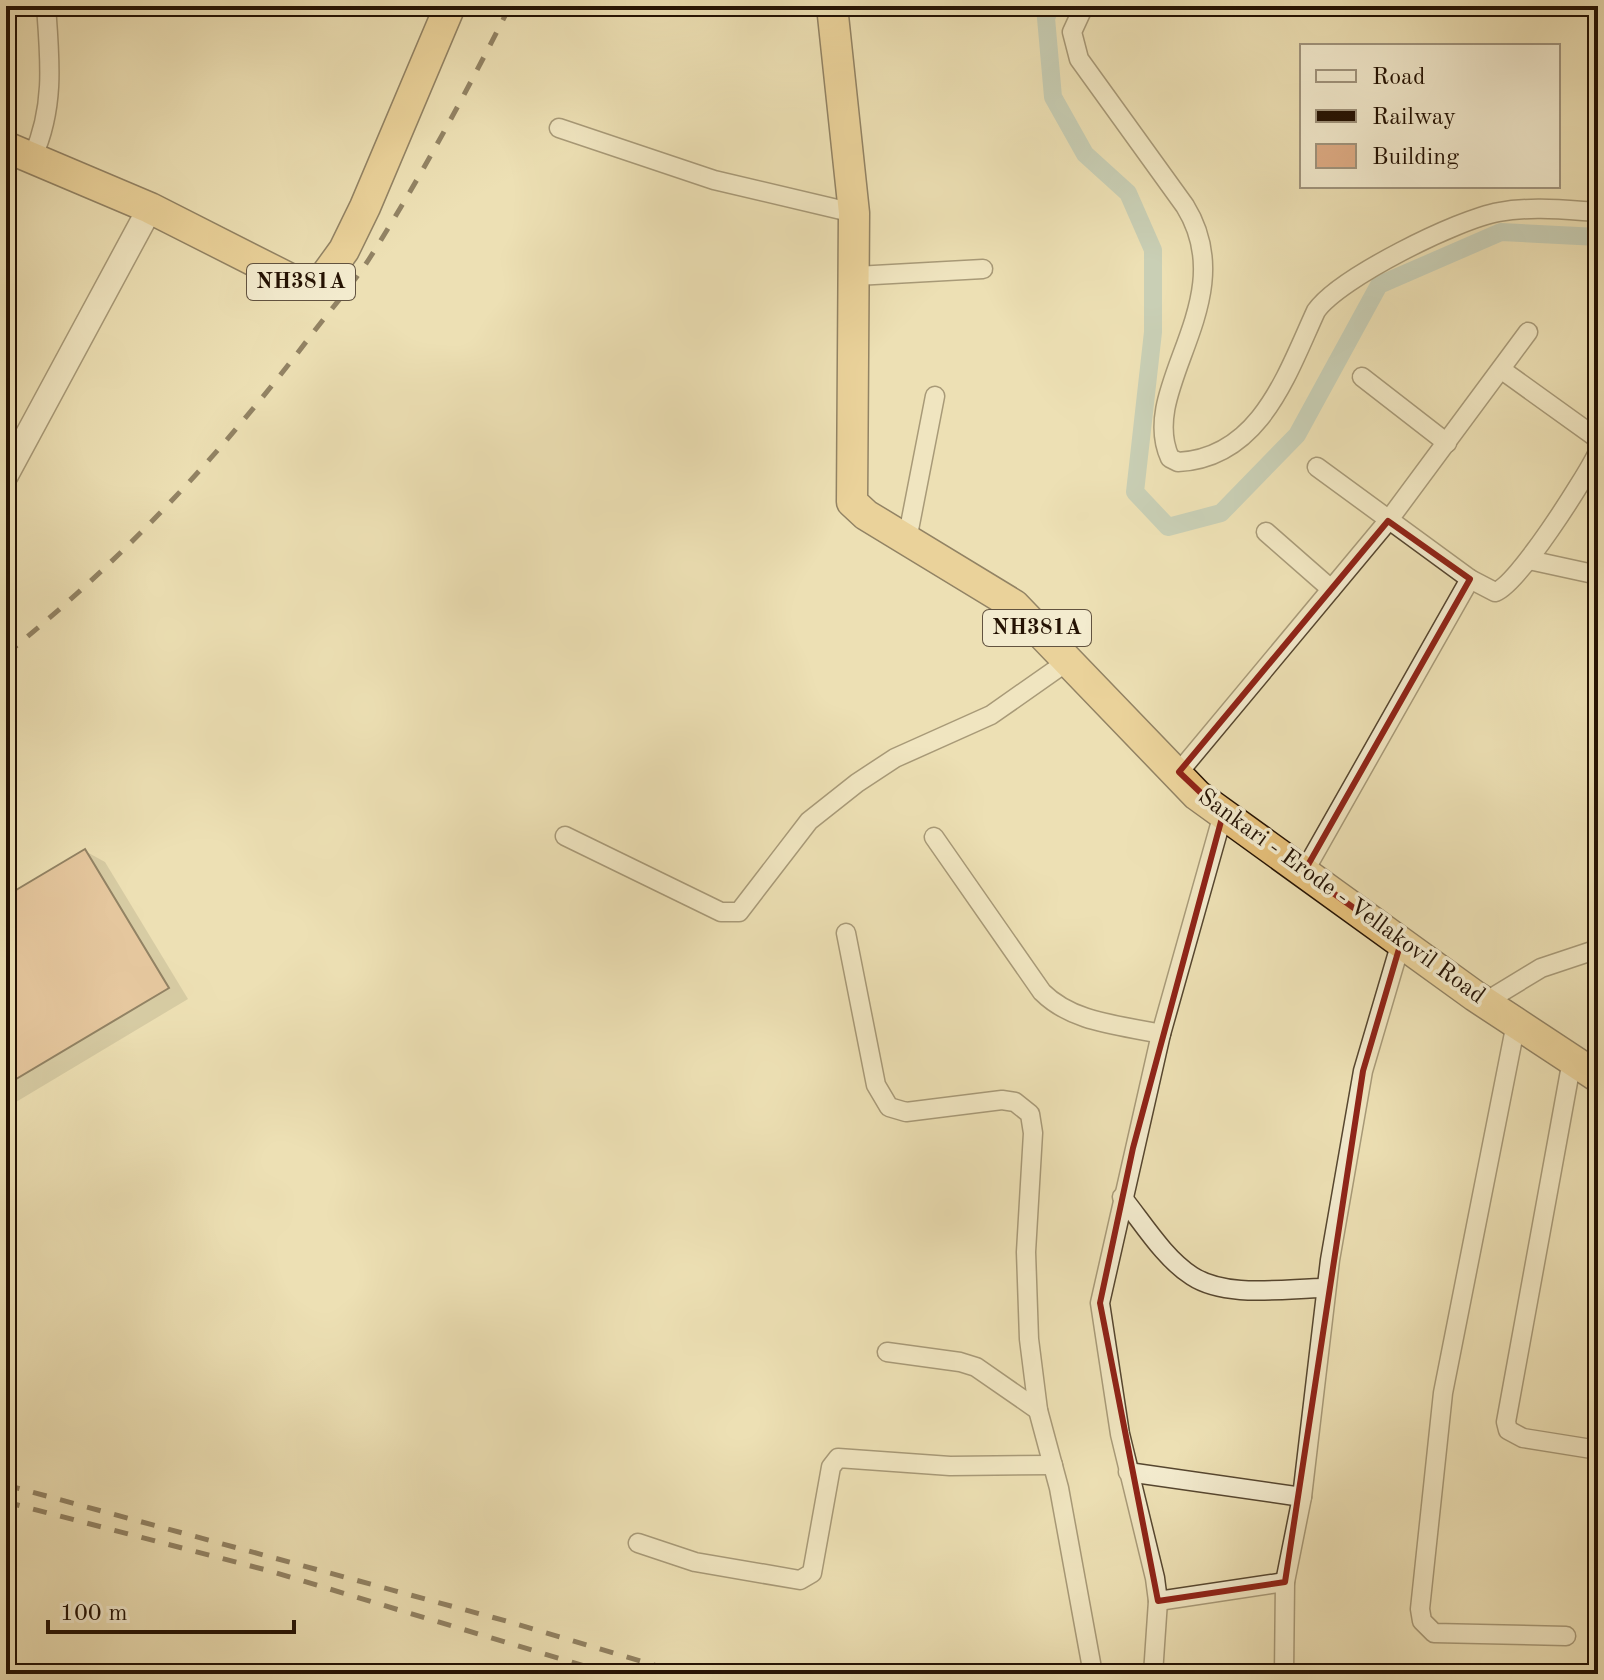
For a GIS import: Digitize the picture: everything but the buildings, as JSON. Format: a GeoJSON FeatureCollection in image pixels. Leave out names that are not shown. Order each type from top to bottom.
{"type":"FeatureCollection","features":[{"type":"Feature","properties":{"kind":"highway","name":"NH381A"},"geometry":{"type":"LineString","coordinates":[[19,152],[150,208],[296,282],[323,279],[344,250],[365,207],[450,6]]}},
{"type":"Feature","properties":{"kind":"highway","name":"Sankari - Erode - Vellakovil Road"},"geometry":{"type":"LineString","coordinates":[[832,6],[854,213],[856,276],[852,502],[866,515],[1014,605],[1105,702],[1179,772],[1197,795],[1485,1002],[1598,1077]]}},
{"type":"Feature","properties":{"kind":"street"},"geometry":{"type":"LineString","coordinates":[[19,152],[44,132],[51,98],[46,6]]}},
{"type":"Feature","properties":{"kind":"street"},"geometry":{"type":"LineString","coordinates":[[1084,6],[1072,32],[1079,59],[1185,206],[1198,227],[1202,245],[1205,275],[1190,338],[1165,412],[1162,434],[1170,458],[1178,462],[1210,455],[1238,441],[1268,411],[1316,311],[1325,298],[1360,274],[1476,218],[1500,211],[1545,209],[1598,212]]}},
{"type":"Feature","properties":{"kind":"street"},"geometry":{"type":"LineString","coordinates":[[559,128],[714,180],[854,213]]}},
{"type":"Feature","properties":{"kind":"street"},"geometry":{"type":"LineString","coordinates":[[6,475],[150,208]]}},
{"type":"Feature","properties":{"kind":"street"},"geometry":{"type":"LineString","coordinates":[[856,276],[983,269]]}},
{"type":"Feature","properties":{"kind":"street"},"geometry":{"type":"LineString","coordinates":[[1179,772],[1388,521],[1528,332]]}},
{"type":"Feature","properties":{"kind":"street"},"geometry":{"type":"LineString","coordinates":[[1502,370],[1598,439]]}},
{"type":"Feature","properties":{"kind":"street"},"geometry":{"type":"LineString","coordinates":[[1362,377],[1447,443]]}},
{"type":"Feature","properties":{"kind":"street"},"geometry":{"type":"LineString","coordinates":[[907,540],[935,396]]}},
{"type":"Feature","properties":{"kind":"street"},"geometry":{"type":"LineString","coordinates":[[1317,467],[1470,579],[1489,591],[1501,591],[1529,560],[1598,452]]}},
{"type":"Feature","properties":{"kind":"street"},"geometry":{"type":"LineString","coordinates":[[1266,532],[1331,589]]}},
{"type":"Feature","properties":{"kind":"street"},"geometry":{"type":"LineString","coordinates":[[1529,560],[1598,575]]}},
{"type":"Feature","properties":{"kind":"street"},"geometry":{"type":"LineString","coordinates":[[1304,872],[1470,579]]}},
{"type":"Feature","properties":{"kind":"street"},"geometry":{"type":"LineString","coordinates":[[565,836],[721,912],[739,912],[809,821],[857,783],[895,758],[991,715],[1068,661]]}},
{"type":"Feature","properties":{"kind":"street"},"geometry":{"type":"LineString","coordinates":[[1153,1674],[1158,1601],[1128,1472],[1102,1332],[1100,1303],[1161,1034],[1223,814]]}},
{"type":"Feature","properties":{"kind":"street"},"geometry":{"type":"LineString","coordinates":[[934,837],[1054,1004],[1077,1016],[1161,1034]]}},
{"type":"Feature","properties":{"kind":"street"},"geometry":{"type":"LineString","coordinates":[[846,933],[876,1085],[889,1107],[906,1112],[1002,1100],[1015,1102],[1030,1114],[1033,1133],[1026,1288],[1038,1410],[1053,1465],[1093,1674]]}},
{"type":"Feature","properties":{"kind":"street"},"geometry":{"type":"LineString","coordinates":[[1284,1674],[1285,1582],[1302,1497],[1326,1288],[1363,1071],[1401,942]]}},
{"type":"Feature","properties":{"kind":"street"},"geometry":{"type":"LineString","coordinates":[[1485,1002],[1541,968],[1598,949]]}},
{"type":"Feature","properties":{"kind":"street"},"geometry":{"type":"LineString","coordinates":[[1516,1023],[1443,1393],[1420,1609],[1422,1621],[1434,1633],[1566,1636]]}},
{"type":"Feature","properties":{"kind":"street"},"geometry":{"type":"LineString","coordinates":[[1572,1060],[1506,1422],[1508,1430],[1523,1438],[1598,1450]]}},
{"type":"Feature","properties":{"kind":"street"},"geometry":{"type":"LineString","coordinates":[[1122,1197],[1179,1264],[1205,1282],[1243,1289],[1326,1288]]}},
{"type":"Feature","properties":{"kind":"street"},"geometry":{"type":"LineString","coordinates":[[887,1352],[976,1367],[1038,1410]]}},
{"type":"Feature","properties":{"kind":"street"},"geometry":{"type":"LineString","coordinates":[[638,1543],[695,1562],[800,1580],[812,1573],[828,1478],[838,1458],[950,1466],[1053,1465]]}},
{"type":"Feature","properties":{"kind":"street"},"geometry":{"type":"LineString","coordinates":[[1128,1472],[1302,1497]]}},
{"type":"Feature","properties":{"kind":"street"},"geometry":{"type":"LineString","coordinates":[[1158,1601],[1285,1582]]}},
{"type":"Feature","properties":{"kind":"highlighted area"},"geometry":{"type":"Polygon","coordinates":[[[1388,521],[1470,579],[1304,872],[1401,942],[1363,1071],[1285,1582],[1158,1601],[1100,1303],[1133,1148],[1223,814],[1179,772],[1388,521]]]}},
{"type":"Feature","properties":{"kind":"waterway"},"geometry":{"type":"LineString","coordinates":[[1051,6],[1046,18],[1053,97],[1085,154],[1128,193],[1153,250],[1153,332],[1135,492],[1168,527],[1221,513],[1297,435],[1379,285],[1501,232],[1598,237]]}},
{"type":"Feature","properties":{"kind":"railway"},"geometry":{"type":"LineString","coordinates":[[6,654],[90,582],[169,503],[243,420],[343,295],[408,195],[510,6]]}},
{"type":"Feature","properties":{"kind":"railway"},"geometry":{"type":"LineString","coordinates":[[6,1485],[506,1621],[684,1674]]}},
{"type":"Feature","properties":{"kind":"railway"},"geometry":{"type":"LineString","coordinates":[[6,1502],[270,1571],[611,1674]]}}]}
